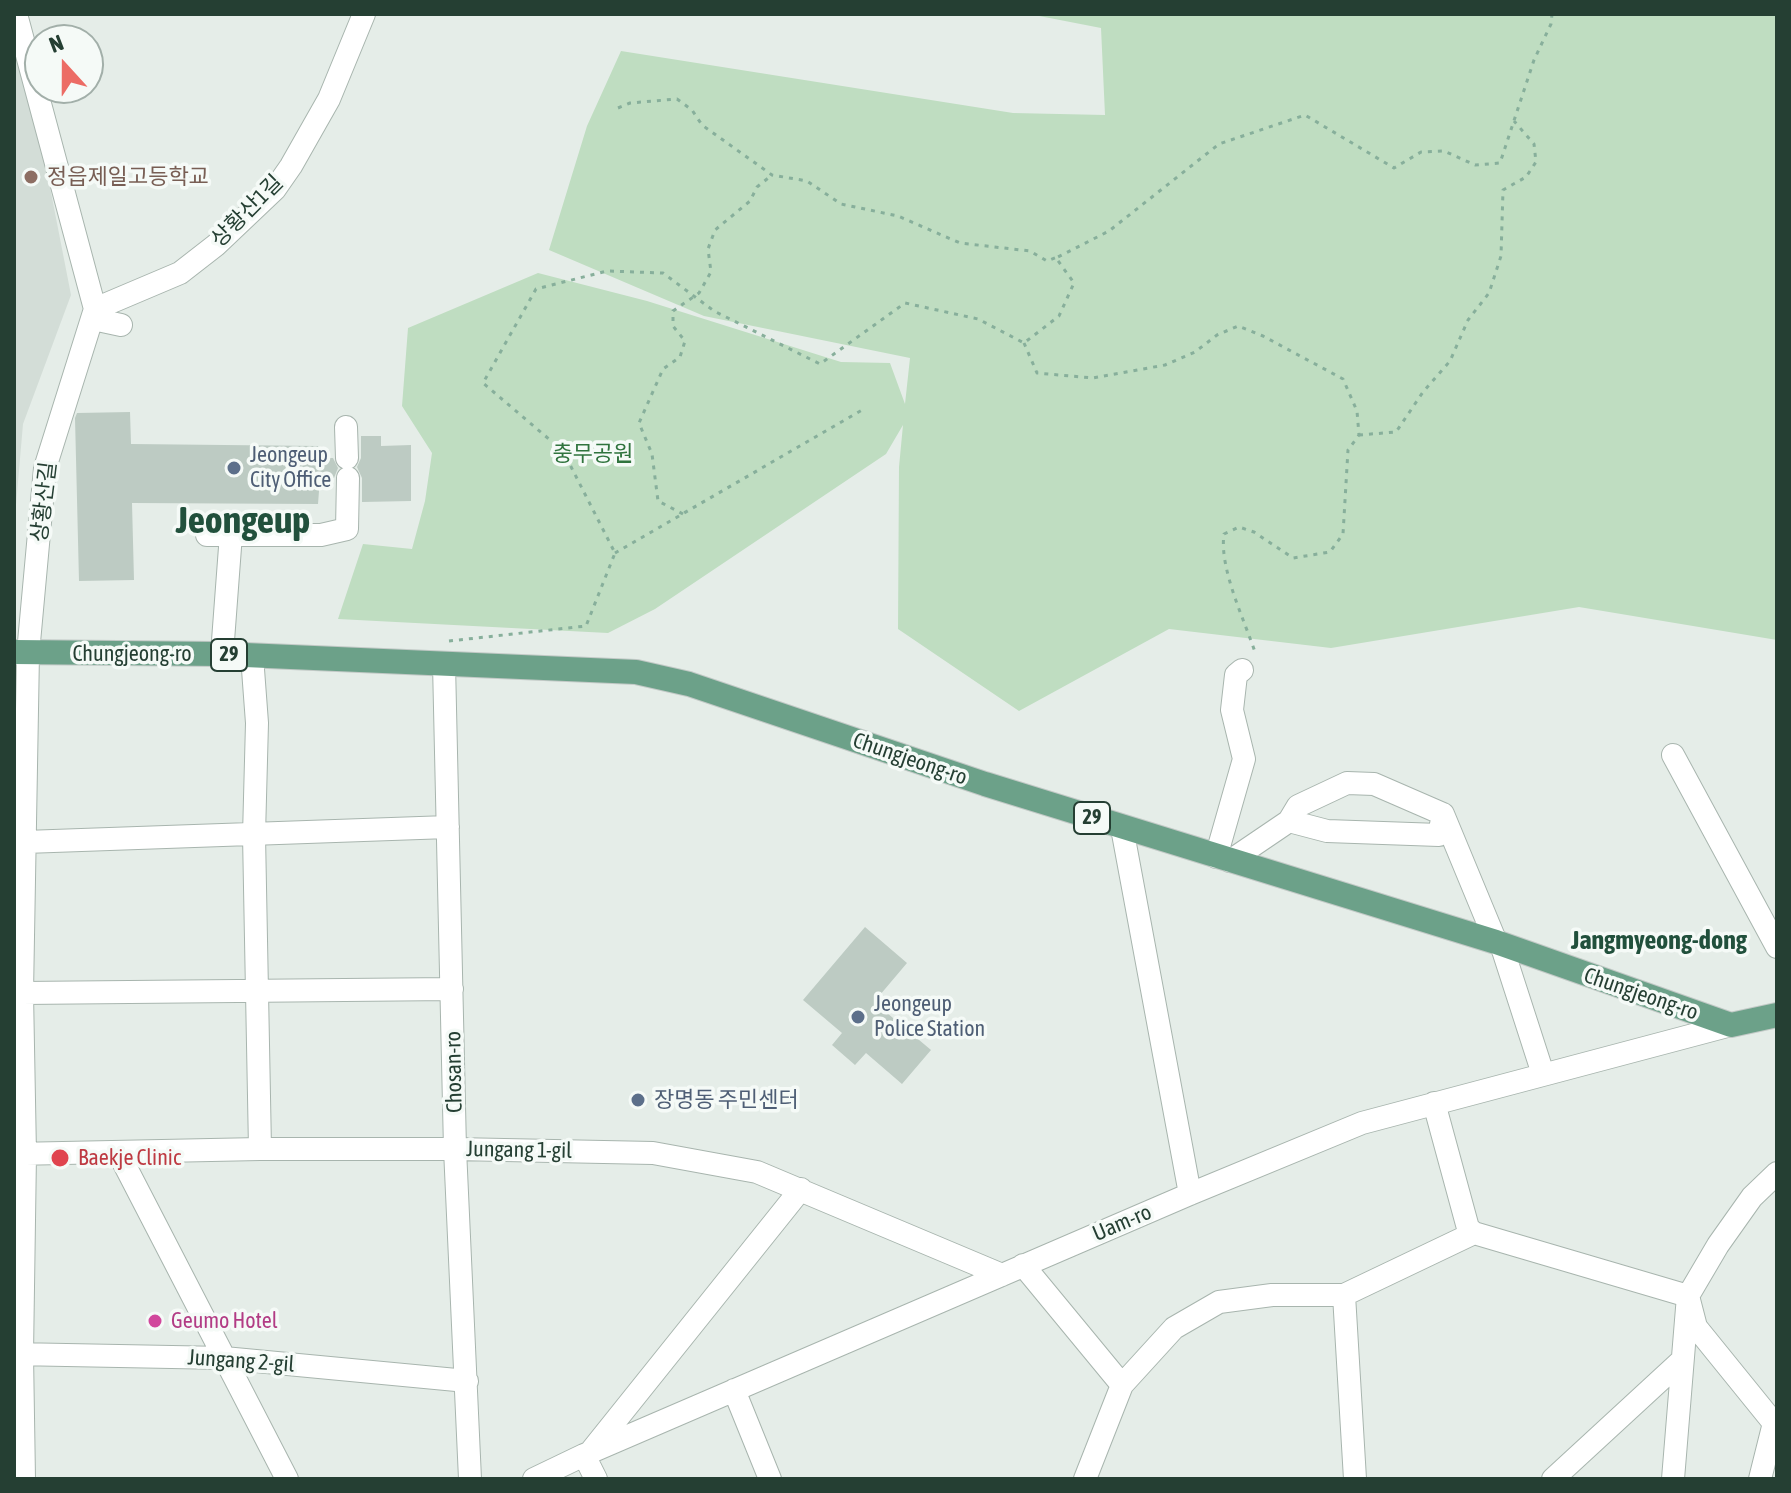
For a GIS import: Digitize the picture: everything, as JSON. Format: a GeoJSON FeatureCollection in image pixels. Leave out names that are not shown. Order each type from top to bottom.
{"type":"FeatureCollection","features":[{"type":"Feature","properties":{"kind":"main road","name":"Chungjeong-ro"},"geometry":{"type":"LineString","coordinates":[[21,652],[222,654],[636,672],[689,684],[1122,828],[1498,943],[1731,1025]]}},
{"type":"Feature","properties":{"kind":"main road"},"geometry":{"type":"LineString","coordinates":[[1731,1025],[1777,1015]]}},
{"type":"Feature","properties":{"kind":"street"},"geometry":{"type":"LineString","coordinates":[[16,14],[94,314],[121,325]]}},
{"type":"Feature","properties":{"kind":"street","name":"상황산1길"},"geometry":{"type":"LineString","coordinates":[[94,314],[180,273],[216,245],[275,189],[329,99],[364,14]]}},
{"type":"Feature","properties":{"kind":"street","name":"상황산길"},"geometry":{"type":"LineString","coordinates":[[24,1479],[18,1354],[25,842],[21,652],[45,468],[94,314]]}},
{"type":"Feature","properties":{"kind":"street"},"geometry":{"type":"LineString","coordinates":[[207,535],[321,535],[347,529],[346,427]]}},
{"type":"Feature","properties":{"kind":"street"},"geometry":{"type":"LineString","coordinates":[[222,654],[231,534]]}},
{"type":"Feature","properties":{"kind":"street"},"geometry":{"type":"LineString","coordinates":[[252,656],[257,723],[255,990],[260,1149]]}},
{"type":"Feature","properties":{"kind":"street","name":"Chosan-ro"},"geometry":{"type":"LineString","coordinates":[[444,664],[455,1149],[470,1479]]}},
{"type":"Feature","properties":{"kind":"street"},"geometry":{"type":"LineString","coordinates":[[1223,859],[1244,759],[1232,710],[1236,675],[1242,670]]}},
{"type":"Feature","properties":{"kind":"street"},"geometry":{"type":"LineString","coordinates":[[1673,755],[1777,947]]}},
{"type":"Feature","properties":{"kind":"street"},"geometry":{"type":"LineString","coordinates":[[1223,859],[1289,821],[1298,806],[1347,783],[1374,784],[1443,814],[1498,943],[1543,1074]]}},
{"type":"Feature","properties":{"kind":"street"},"geometry":{"type":"LineString","coordinates":[[1289,821],[1327,831],[1439,835],[1443,814]]}},
{"type":"Feature","properties":{"kind":"street"},"geometry":{"type":"LineString","coordinates":[[25,842],[448,827]]}},
{"type":"Feature","properties":{"kind":"street"},"geometry":{"type":"LineString","coordinates":[[1122,828],[1190,1194]]}},
{"type":"Feature","properties":{"kind":"street"},"geometry":{"type":"LineString","coordinates":[[22,993],[452,989]]}},
{"type":"Feature","properties":{"kind":"street","name":"Uam-ro"},"geometry":{"type":"LineString","coordinates":[[534,1479],[587,1453],[1023,1265],[1362,1123],[1731,1025]]}},
{"type":"Feature","properties":{"kind":"street"},"geometry":{"type":"LineString","coordinates":[[1434,1103],[1468,1228],[1474,1233],[1688,1296]]}},
{"type":"Feature","properties":{"kind":"street","name":"Jungang 1-gil"},"geometry":{"type":"LineString","coordinates":[[20,1154],[260,1149],[653,1153],[757,1172],[1002,1275]]}},
{"type":"Feature","properties":{"kind":"street"},"geometry":{"type":"LineString","coordinates":[[118,1152],[287,1479]]}},
{"type":"Feature","properties":{"kind":"street"},"geometry":{"type":"LineString","coordinates":[[1673,1479],[1680,1362],[1688,1296],[1718,1245],[1752,1197],[1777,1173]]}},
{"type":"Feature","properties":{"kind":"street"},"geometry":{"type":"LineString","coordinates":[[596,1479],[587,1453],[801,1189]]}},
{"type":"Feature","properties":{"kind":"street"},"geometry":{"type":"LineString","coordinates":[[1085,1479],[1122,1385],[1174,1328],[1219,1302],[1272,1295],[1344,1295],[1474,1233]]}},
{"type":"Feature","properties":{"kind":"street"},"geometry":{"type":"LineString","coordinates":[[1023,1265],[1122,1385]]}},
{"type":"Feature","properties":{"kind":"street"},"geometry":{"type":"LineString","coordinates":[[1344,1295],[1355,1479]]}},
{"type":"Feature","properties":{"kind":"street"},"geometry":{"type":"LineString","coordinates":[[1688,1296],[1696,1327],[1775,1425],[1760,1479]]}},
{"type":"Feature","properties":{"kind":"street","name":"Jungang 2-gil"},"geometry":{"type":"LineString","coordinates":[[18,1354],[224,1358],[467,1381]]}},
{"type":"Feature","properties":{"kind":"street"},"geometry":{"type":"LineString","coordinates":[[1553,1479],[1680,1362]]}},
{"type":"Feature","properties":{"kind":"street"},"geometry":{"type":"LineString","coordinates":[[734,1390],[770,1479]]}},
{"type":"Feature","properties":{"kind":"path"},"geometry":{"type":"LineString","coordinates":[[618,108],[630,103],[677,99],[692,110],[702,125],[772,175],[807,181],[841,204],[898,216],[960,243],[1030,251],[1047,261],[1109,231],[1219,144],[1305,115],[1394,168],[1421,152],[1444,151],[1475,165],[1500,163],[1552,14]]}},
{"type":"Feature","properties":{"kind":"path"},"geometry":{"type":"LineString","coordinates":[[1359,435],[1396,432],[1423,392],[1450,361],[1468,320],[1489,293],[1501,256],[1503,190],[1526,177],[1536,162],[1534,144],[1514,121]]}},
{"type":"Feature","properties":{"kind":"path"},"geometry":{"type":"LineString","coordinates":[[683,514],[658,501],[652,454],[639,423],[663,369],[680,357],[685,341],[673,326],[673,311],[699,293],[711,272],[708,249],[715,230],[750,201],[757,187],[772,175]]}},
{"type":"Feature","properties":{"kind":"path"},"geometry":{"type":"LineString","coordinates":[[1024,343],[1059,316],[1074,283],[1056,258],[1059,256]]}},
{"type":"Feature","properties":{"kind":"path"},"geometry":{"type":"LineString","coordinates":[[615,553],[563,451],[483,383],[536,289],[607,271],[663,273],[714,311],[820,364],[905,303],[978,319],[1024,343],[1037,373],[1093,378],[1165,365],[1195,352],[1217,335],[1238,326],[1343,379],[1357,411],[1359,435],[1348,450],[1343,534],[1330,552],[1293,558],[1254,532],[1239,527],[1224,534],[1228,571],[1256,655],[1242,670]]}},
{"type":"Feature","properties":{"kind":"path"},"geometry":{"type":"LineString","coordinates":[[444,664],[449,639],[586,626],[615,553],[862,410]]}},
{"type":"Feature","properties":{"kind":"shaded area","name":"정읍제일고등학교"},"geometry":{"type":"Polygon","coordinates":[[[14,20],[24,55],[24,104],[34,104],[71,295],[23,424],[14,528],[14,20]]]}},
{"type":"Feature","properties":{"kind":"green space","name":"충무공원"},"geometry":{"type":"Polygon","coordinates":[[[1029,14],[1777,14],[1777,640],[1579,607],[1331,648],[1169,629],[1019,711],[898,629],[899,467],[903,425],[886,454],[655,609],[608,633],[338,619],[363,544],[412,549],[425,501],[432,453],[402,406],[408,328],[538,273],[647,301],[841,362],[890,363],[905,404],[910,358],[704,316],[549,250],[587,126],[621,51],[1013,113],[1105,115],[1101,28],[1029,14]]]}},
{"type":"Feature","properties":{"kind":"building"},"geometry":{"type":"Polygon","coordinates":[[[130,412],[131,444],[318,446],[320,458],[333,458],[338,468],[334,478],[320,478],[318,504],[132,503],[134,580],[79,581],[75,418],[77,413],[130,412]]]}},
{"type":"Feature","properties":{"kind":"building"},"geometry":{"type":"Polygon","coordinates":[[[361,436],[381,436],[381,446],[411,445],[411,501],[362,502],[362,478],[357,467],[361,458],[361,436]]]}},
{"type":"Feature","properties":{"kind":"building","name":"Jeongeup Police Station"},"geometry":{"type":"Polygon","coordinates":[[[865,927],[907,963],[874,1002],[931,1050],[902,1084],[866,1053],[855,1065],[832,1045],[842,1033],[803,1000],[865,927]]]}},
{"type":"Feature","properties":{"kind":"place","name":"정읍제일고등학교"},"geometry":{"type":"Point","coordinates":[31,177]}},
{"type":"Feature","properties":{"kind":"place","name":"Jeongeup City Office"},"geometry":{"type":"Point","coordinates":[234,468]}},
{"type":"Feature","properties":{"kind":"place","name":"Jeongeup Police Station"},"geometry":{"type":"Point","coordinates":[858,1017]}},
{"type":"Feature","properties":{"kind":"place","name":"장명동 주민센터"},"geometry":{"type":"Point","coordinates":[638,1100]}},
{"type":"Feature","properties":{"kind":"place","name":"Baekje Clinic"},"geometry":{"type":"Point","coordinates":[60,1158]}},
{"type":"Feature","properties":{"kind":"place","name":"Geumo Hotel"},"geometry":{"type":"Point","coordinates":[155,1321]}},
{"type":"Feature","properties":{"kind":"district","name":"Jeongeup"},"geometry":{"type":"Point","coordinates":[243,521]}},
{"type":"Feature","properties":{"kind":"district","name":"Jangmyeong-dong"},"geometry":{"type":"Point","coordinates":[1659,941]}}]}
